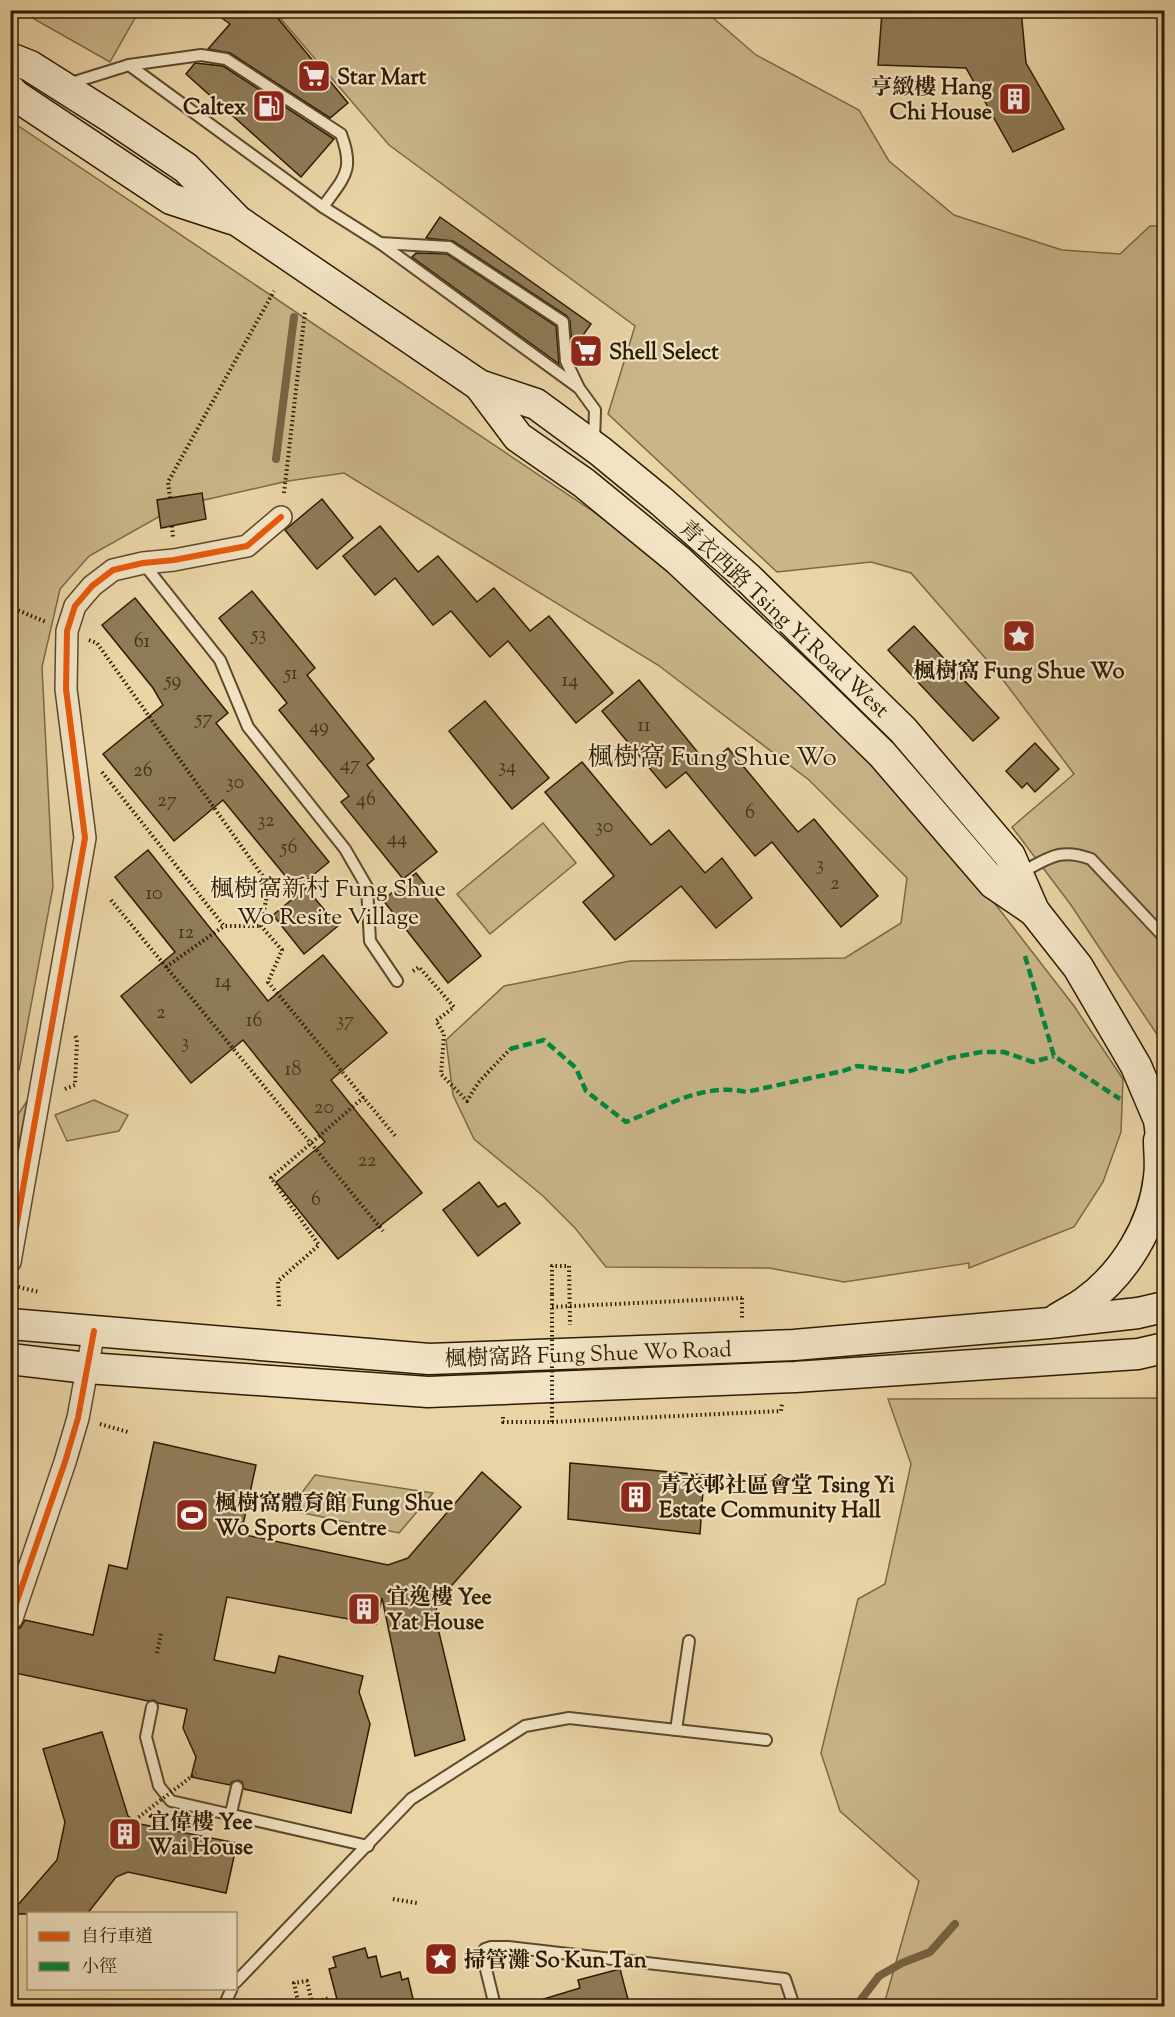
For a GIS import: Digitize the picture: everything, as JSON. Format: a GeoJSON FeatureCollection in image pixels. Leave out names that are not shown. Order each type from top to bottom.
{"type":"FeatureCollection","features":[{"type":"Feature","properties":{"kind":"main road","name":"青衣西路 Tsing Yi Road West"},"geometry":{"type":"LineString","coordinates":[[10,58],[30,66],[186,168],[238,221],[479,385],[536,404],[594,446],[661,501],[748,578],[903,730],[1010,856],[1035,911],[1078,967],[1137,1066],[1162,1123],[1164,1160]]}},
{"type":"Feature","properties":{"kind":"main road","name":"青衣西路 Tsing Yi Road West"},"geometry":{"type":"LineString","coordinates":[[10,90],[171,199],[238,221]]}},
{"type":"Feature","properties":{"kind":"main road","name":"青衣西路 Tsing Yi Road West"},"geometry":{"type":"LineString","coordinates":[[479,385],[518,437],[584,483],[686,568],[882,754],[993,883],[1035,911]]}},
{"type":"Feature","properties":{"kind":"main road"},"geometry":{"type":"LineString","coordinates":[[1049,1323],[1086,1302],[1117,1273],[1141,1235],[1153,1208],[1159,1177],[1162,1123]]}},
{"type":"Feature","properties":{"kind":"main road","name":"楓樹窩路 Fung Shue Wo Road"},"geometry":{"type":"LineString","coordinates":[[10,1324],[429,1359],[794,1345],[1049,1323],[1138,1313],[1164,1307]]}},
{"type":"Feature","properties":{"kind":"main road","name":"楓樹窩路 Fung Shue Wo Road"},"geometry":{"type":"LineString","coordinates":[[10,1359],[87,1368],[428,1392],[795,1377],[1138,1354],[1164,1348]]}},
{"type":"Feature","properties":{"kind":"main road"},"geometry":{"type":"LineString","coordinates":[[1084,1358],[1164,1363]]}},
{"type":"Feature","properties":{"kind":"street"},"geometry":{"type":"LineString","coordinates":[[10,1262],[85,838],[66,689],[67,632],[75,606],[92,586],[113,570],[247,546],[281,517]]}},
{"type":"Feature","properties":{"kind":"street"},"geometry":{"type":"LineString","coordinates":[[12,1618],[78,1418],[94,1331]]}},
{"type":"Feature","properties":{"kind":"lane"},"geometry":{"type":"LineString","coordinates":[[62,86],[129,65],[201,55],[226,59],[341,134],[348,154],[345,175],[324,207]]}},
{"type":"Feature","properties":{"kind":"lane"},"geometry":{"type":"LineString","coordinates":[[129,65],[579,388]]}},
{"type":"Feature","properties":{"kind":"lane"},"geometry":{"type":"LineString","coordinates":[[380,243],[449,247],[563,322],[566,362],[579,388],[595,410],[594,446]]}},
{"type":"Feature","properties":{"kind":"lane"},"geometry":{"type":"LineString","coordinates":[[143,563],[220,660],[248,727],[350,858],[367,887],[370,941],[397,981]]}},
{"type":"Feature","properties":{"kind":"lane"},"geometry":{"type":"LineString","coordinates":[[1018,874],[1055,855],[1075,853],[1091,859],[1164,937]]}},
{"type":"Feature","properties":{"kind":"lane"},"geometry":{"type":"LineString","coordinates":[[676,1730],[689,1641]]}},
{"type":"Feature","properties":{"kind":"lane"},"geometry":{"type":"LineString","coordinates":[[153,1707],[146,1737],[159,1786],[171,1801],[368,1846]]}},
{"type":"Feature","properties":{"kind":"lane"},"geometry":{"type":"LineString","coordinates":[[237,1981],[411,1799],[525,1726],[569,1718],[766,1740]]}},
{"type":"Feature","properties":{"kind":"lane"},"geometry":{"type":"LineString","coordinates":[[231,1814],[237,1787]]}},
{"type":"Feature","properties":{"kind":"lane"},"geometry":{"type":"LineString","coordinates":[[495,2007],[483,1957],[485,1949],[491,1947],[508,1947],[786,1979],[794,2007]]}},
{"type":"Feature","properties":{"kind":"lane"},"geometry":{"type":"LineString","coordinates":[[224,2007],[232,1990]]}},
{"type":"Feature","properties":{"kind":"path"},"geometry":{"type":"LineString","coordinates":[[171,498],[168,482],[274,291]]}},
{"type":"Feature","properties":{"kind":"path"},"geometry":{"type":"LineString","coordinates":[[284,495],[305,312]]}},
{"type":"Feature","properties":{"kind":"path"},"geometry":{"type":"LineString","coordinates":[[10,607],[97,643],[269,885],[261,926]]}},
{"type":"Feature","properties":{"kind":"path"},"geometry":{"type":"LineString","coordinates":[[100,769],[224,926]]}},
{"type":"Feature","properties":{"kind":"path"},"geometry":{"type":"LineString","coordinates":[[111,900],[383,1231]]}},
{"type":"Feature","properties":{"kind":"path"},"geometry":{"type":"LineString","coordinates":[[166,968],[224,926],[261,926],[282,950],[268,982],[396,1137]]}},
{"type":"Feature","properties":{"kind":"path"},"geometry":{"type":"LineString","coordinates":[[397,981],[418,967],[454,1007],[436,1021],[444,1034],[441,1074],[467,1101],[478,1083],[510,1049]]}},
{"type":"Feature","properties":{"kind":"path"},"geometry":{"type":"LineString","coordinates":[[279,1306],[278,1281],[319,1245],[271,1178],[364,1097]]}},
{"type":"Feature","properties":{"kind":"path"},"geometry":{"type":"LineString","coordinates":[[552,1422],[552,1266],[569,1266],[570,1329]]}},
{"type":"Feature","properties":{"kind":"path"},"geometry":{"type":"LineString","coordinates":[[10,1285],[39,1292]]}},
{"type":"Feature","properties":{"kind":"path"},"geometry":{"type":"LineString","coordinates":[[552,1307],[742,1298],[742,1318]]}},
{"type":"Feature","properties":{"kind":"path"},"geometry":{"type":"LineString","coordinates":[[502,1415],[503,1422],[552,1422],[781,1411],[782,1400]]}},
{"type":"Feature","properties":{"kind":"path"},"geometry":{"type":"LineString","coordinates":[[157,1653],[161,1633]]}},
{"type":"Feature","properties":{"kind":"path"},"geometry":{"type":"LineString","coordinates":[[135,1820],[196,1773]]}},
{"type":"Feature","properties":{"kind":"path"},"geometry":{"type":"LineString","coordinates":[[393,1899],[417,1903]]}},
{"type":"Feature","properties":{"kind":"path"},"geometry":{"type":"LineString","coordinates":[[299,2007],[294,1983],[308,1981],[313,2005],[329,1998]]}},
{"type":"Feature","properties":{"kind":"shaded area"},"geometry":{"type":"Polygon","coordinates":[[[20,11],[139,11],[110,62],[20,11]]]}},
{"type":"Feature","properties":{"kind":"shaded area"},"geometry":{"type":"Polygon","coordinates":[[[274,11],[705,11],[756,55],[859,110],[889,161],[954,215],[1062,250],[1120,254],[1150,226],[1164,226],[1164,1045],[1071,905],[1012,827],[1074,774],[994,668],[911,573],[871,562],[777,572],[608,414],[635,326],[389,145],[274,11]]]}},
{"type":"Feature","properties":{"kind":"shaded area"},"geometry":{"type":"Polygon","coordinates":[[[11,121],[591,510],[655,557],[924,812],[1074,1006],[1123,1079],[1121,1132],[1103,1182],[1074,1227],[969,1268],[969,1263],[844,1282],[769,1268],[606,1267],[575,1228],[543,1196],[474,1139],[453,1095],[446,1040],[504,986],[630,961],[845,958],[901,923],[907,878],[809,780],[658,665],[344,473],[288,481],[178,506],[89,556],[60,589],[42,667],[53,887],[19,1070],[11,1079],[11,121]]]}},
{"type":"Feature","properties":{"kind":"shaded area"},"geometry":{"type":"Polygon","coordinates":[[[543,823],[576,863],[490,934],[457,894],[543,823]]]}},
{"type":"Feature","properties":{"kind":"shaded area"},"geometry":{"type":"Polygon","coordinates":[[[94,1100],[128,1115],[119,1131],[67,1141],[55,1115],[94,1100]]]}},
{"type":"Feature","properties":{"kind":"shaded area"},"geometry":{"type":"Polygon","coordinates":[[[27,1101],[11,1186],[11,1125],[27,1101]]]}},
{"type":"Feature","properties":{"kind":"shaded area"},"geometry":{"type":"Polygon","coordinates":[[[1164,1398],[1164,2006],[879,2006],[885,2001],[919,1881],[840,1811],[821,1753],[858,1599],[885,1584],[911,1464],[888,1399],[1164,1398]]]}},
{"type":"Feature","properties":{"kind":"shaded area"},"geometry":{"type":"Polygon","coordinates":[[[315,1475],[433,1493],[399,1533],[289,1510],[315,1475]]]}},
{"type":"Feature","properties":{"kind":"building"},"geometry":{"type":"Polygon","coordinates":[[[211,10],[271,10],[348,103],[330,118],[230,53],[208,49],[230,24],[211,10]]]}},
{"type":"Feature","properties":{"kind":"building","name":"亨緻樓 Hang Chi House"},"geometry":{"type":"Polygon","coordinates":[[[953,10],[1021,10],[1026,63],[1064,129],[1013,152],[966,68],[878,65],[882,12],[951,14],[953,10]]]}},
{"type":"Feature","properties":{"kind":"building"},"geometry":{"type":"Polygon","coordinates":[[[195,63],[223,66],[334,139],[301,177],[186,74],[195,63]]]}},
{"type":"Feature","properties":{"kind":"building"},"geometry":{"type":"Polygon","coordinates":[[[440,217],[591,324],[581,338],[601,345],[595,365],[573,358],[570,321],[567,316],[453,241],[426,238],[440,217]]]}},
{"type":"Feature","properties":{"kind":"building"},"geometry":{"type":"Polygon","coordinates":[[[416,253],[447,254],[556,326],[559,364],[412,257],[416,253]]]}},
{"type":"Feature","properties":{"kind":"building"},"geometry":{"type":"Polygon","coordinates":[[[202,493],[206,519],[161,528],[157,500],[202,493]]]}},
{"type":"Feature","properties":{"kind":"building"},"geometry":{"type":"Polygon","coordinates":[[[322,499],[353,538],[317,569],[285,530],[322,499]]]}},
{"type":"Feature","properties":{"kind":"building"},"geometry":{"type":"Polygon","coordinates":[[[380,526],[418,572],[438,556],[477,602],[494,588],[530,631],[549,616],[613,693],[576,723],[508,641],[490,657],[451,611],[433,625],[395,578],[375,595],[343,556],[380,526]]]}},
{"type":"Feature","properties":{"kind":"building"},"geometry":{"type":"Polygon","coordinates":[[[252,591],[315,668],[307,675],[374,759],[367,765],[437,852],[403,879],[341,802],[349,796],[279,710],[287,703],[219,618],[252,591]]]}},
{"type":"Feature","properties":{"kind":"building"},"geometry":{"type":"Polygon","coordinates":[[[135,598],[228,713],[216,723],[329,862],[296,889],[223,800],[174,841],[103,754],[163,705],[153,688],[102,625],[135,598]]]}},
{"type":"Feature","properties":{"kind":"building"},"geometry":{"type":"Polygon","coordinates":[[[914,626],[999,718],[973,741],[888,650],[914,626]]]}},
{"type":"Feature","properties":{"kind":"building"},"geometry":{"type":"Polygon","coordinates":[[[639,680],[708,765],[728,748],[798,832],[814,819],[878,896],[841,927],[772,842],[755,856],[686,772],[666,788],[602,711],[639,680]]]}},
{"type":"Feature","properties":{"kind":"building"},"geometry":{"type":"Polygon","coordinates":[[[485,701],[549,778],[512,809],[449,731],[485,701]]]}},
{"type":"Feature","properties":{"kind":"building"},"geometry":{"type":"Polygon","coordinates":[[[1035,743],[1059,769],[1035,792],[1027,783],[1022,788],[1006,771],[1035,743]]]}},
{"type":"Feature","properties":{"kind":"building"},"geometry":{"type":"Polygon","coordinates":[[[582,762],[651,845],[669,830],[705,873],[722,858],[752,898],[716,928],[681,886],[615,940],[583,902],[614,876],[545,792],[582,762]]]}},
{"type":"Feature","properties":{"kind":"building"},"geometry":{"type":"Polygon","coordinates":[[[148,850],[268,1001],[323,955],[387,1033],[331,1080],[422,1193],[338,1259],[276,1182],[325,1142],[243,1040],[191,1083],[121,996],[175,952],[115,877],[148,850]]]}},
{"type":"Feature","properties":{"kind":"building"},"geometry":{"type":"Polygon","coordinates":[[[416,873],[481,956],[448,983],[383,900],[416,873]]]}},
{"type":"Feature","properties":{"kind":"building"},"geometry":{"type":"Polygon","coordinates":[[[306,888],[338,926],[304,954],[273,915],[306,888]]]}},
{"type":"Feature","properties":{"kind":"building"},"geometry":{"type":"Polygon","coordinates":[[[479,1182],[498,1207],[505,1203],[520,1223],[478,1256],[443,1210],[479,1182]]]}},
{"type":"Feature","properties":{"kind":"building"},"geometry":{"type":"Polygon","coordinates":[[[154,1442],[256,1465],[241,1534],[388,1565],[408,1558],[482,1472],[521,1507],[438,1601],[435,1616],[465,1740],[415,1756],[382,1598],[376,1624],[227,1597],[214,1660],[275,1673],[279,1656],[363,1676],[359,1692],[370,1724],[351,1813],[244,1789],[242,1782],[238,1780],[230,1785],[191,1777],[196,1757],[183,1728],[187,1709],[158,1703],[154,1700],[148,1701],[10,1672],[10,1630],[20,1628],[25,1620],[93,1635],[109,1565],[127,1569],[154,1442]]]}},
{"type":"Feature","properties":{"kind":"building","name":"青衣邨社區會堂 Tsing Yi Estate Community Hall"},"geometry":{"type":"Polygon","coordinates":[[[570,1463],[704,1475],[700,1534],[568,1519],[570,1463]]]}},
{"type":"Feature","properties":{"kind":"building","name":"宜偉樓 Yee Wai House"},"geometry":{"type":"Polygon","coordinates":[[[102,1732],[128,1816],[140,1824],[237,1843],[226,1893],[128,1872],[116,1877],[89,1912],[10,1914],[57,1860],[65,1822],[43,1749],[102,1732]]]}},
{"type":"Feature","properties":{"kind":"building"},"geometry":{"type":"Polygon","coordinates":[[[365,1948],[368,1958],[376,1956],[381,1977],[400,1972],[402,1980],[408,1978],[415,2007],[339,2007],[329,1969],[336,1967],[333,1957],[365,1948]]]}},
{"type":"Feature","properties":{"kind":"building"},"geometry":{"type":"Polygon","coordinates":[[[620,1969],[630,2007],[538,2007],[537,2001],[580,1988],[578,1980],[620,1969]]]}},
{"type":"Feature","properties":{"kind":"waterway"},"geometry":{"type":"LineString","coordinates":[[276,459],[294,317]]}},
{"type":"Feature","properties":{"kind":"waterway"},"geometry":{"type":"LineString","coordinates":[[856,2006],[879,1976],[902,1963],[930,1952],[955,1924]]}},
{"type":"Feature","properties":{"kind":"marked path"},"geometry":{"type":"LineString","coordinates":[[1025,956],[1054,1056],[1120,1099]]}},
{"type":"Feature","properties":{"kind":"marked path"},"geometry":{"type":"LineString","coordinates":[[510,1049],[544,1040],[576,1068],[586,1091],[626,1122],[700,1093],[715,1090],[746,1092],[857,1066],[907,1072],[950,1058],[981,1052],[1004,1052],[1033,1062],[1054,1056]]}},
{"type":"Feature","properties":{"kind":"cycle path"},"geometry":{"type":"LineString","coordinates":[[10,1262],[85,838],[66,689],[67,631],[75,606],[92,586],[113,570],[247,546],[281,517]]}},
{"type":"Feature","properties":{"kind":"cycle path"},"geometry":{"type":"LineString","coordinates":[[10,1621],[78,1418],[94,1331]]}},
{"type":"Feature","properties":{"kind":"place","name":"Star Mart"},"geometry":{"type":"Point","coordinates":[314,76]}},
{"type":"Feature","properties":{"kind":"place","name":"亨緻樓 Hang Chi House"},"geometry":{"type":"Point","coordinates":[1015,99]}},
{"type":"Feature","properties":{"kind":"place","name":"Caltex"},"geometry":{"type":"Point","coordinates":[269,106]}},
{"type":"Feature","properties":{"kind":"place","name":"Shell Select"},"geometry":{"type":"Point","coordinates":[586,351]}},
{"type":"Feature","properties":{"kind":"place","name":"楓樹窩 Fung Shue Wo"},"geometry":{"type":"Point","coordinates":[1019,636]}},
{"type":"Feature","properties":{"kind":"place","name":"青衣邨社區會堂 Tsing Yi Estate Community Hall"},"geometry":{"type":"Point","coordinates":[636,1497]}},
{"type":"Feature","properties":{"kind":"place","name":"楓樹窩體育館 Fung Shue Wo Sports Centre"},"geometry":{"type":"Point","coordinates":[192,1515]}},
{"type":"Feature","properties":{"kind":"place","name":"宜逸樓 Yee Yat House"},"geometry":{"type":"Point","coordinates":[364,1609]}},
{"type":"Feature","properties":{"kind":"place","name":"宜偉樓 Yee Wai House"},"geometry":{"type":"Point","coordinates":[125,1834]}},
{"type":"Feature","properties":{"kind":"place","name":"掃管灘 So Kun Tan"},"geometry":{"type":"Point","coordinates":[441,1959]}},
{"type":"Feature","properties":{"kind":"district","name":"楓樹窩 Fung Shue Wo"},"geometry":{"type":"Point","coordinates":[712,756]}},
{"type":"Feature","properties":{"kind":"district","name":"楓樹窩新村 Fung Shue Wo Resite Village"},"geometry":{"type":"Point","coordinates":[328,902]}}]}
